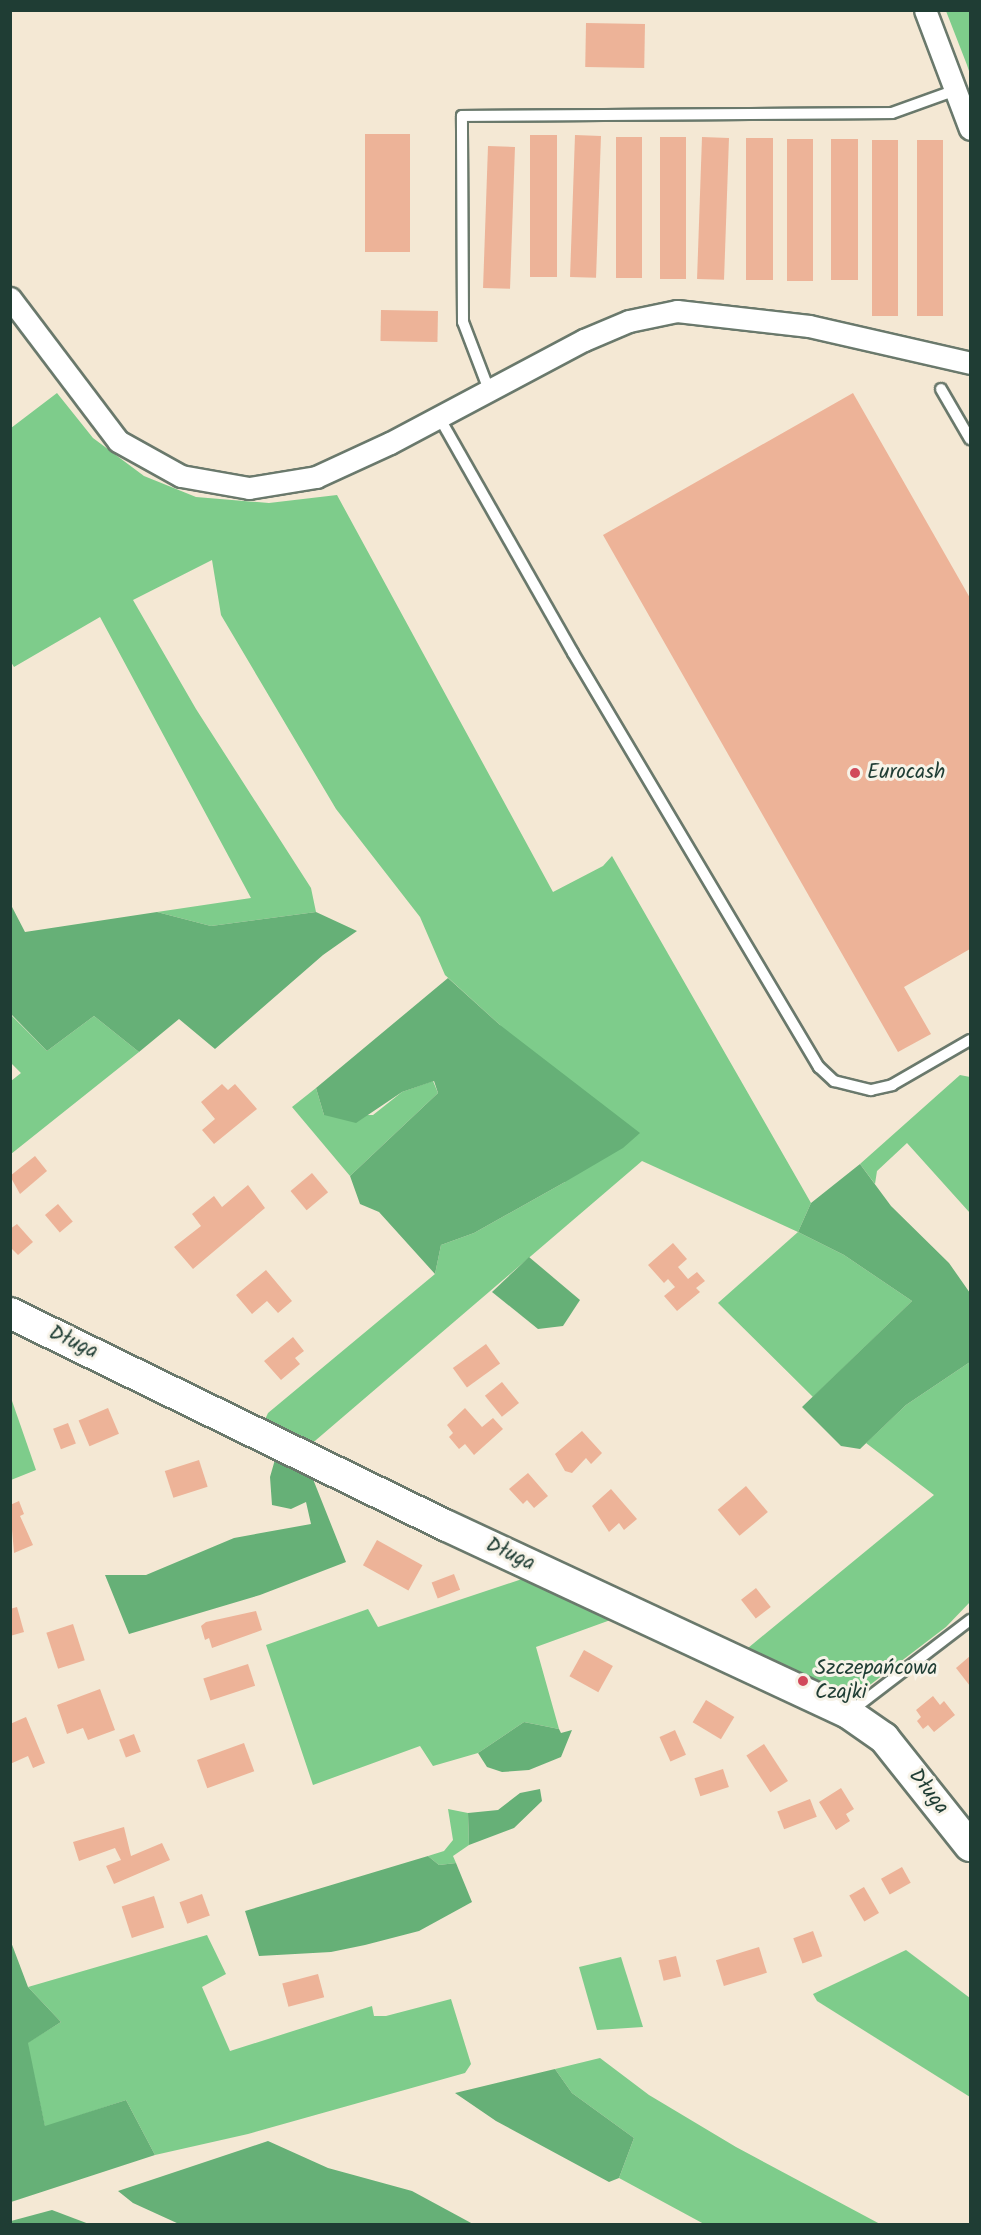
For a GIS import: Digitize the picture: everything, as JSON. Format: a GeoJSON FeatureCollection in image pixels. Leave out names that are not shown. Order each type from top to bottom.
{"type":"FeatureCollection","features":[{"type":"Feature","properties":{"kind":"street"},"geometry":{"type":"LineString","coordinates":[[925,10],[970,129]]}},
{"type":"Feature","properties":{"kind":"street"},"geometry":{"type":"LineString","coordinates":[[10,298],[118,441],[181,476],[249,488],[316,477],[628,321],[677,311],[809,326],[970,363]]}},
{"type":"Feature","properties":{"kind":"street","name":"Długa"},"geometry":{"type":"LineString","coordinates":[[10,1313],[447,1526],[848,1713],[884,1738],[970,1846]]}},
{"type":"Feature","properties":{"kind":"lane"},"geometry":{"type":"LineString","coordinates":[[489,390],[463,322],[462,116],[892,113],[956,90]]}},
{"type":"Feature","properties":{"kind":"lane"},"geometry":{"type":"LineString","coordinates":[[941,389],[970,439]]}},
{"type":"Feature","properties":{"kind":"lane"},"geometry":{"type":"LineString","coordinates":[[439,417],[573,653],[819,1067],[834,1081],[871,1090],[892,1084],[970,1040]]}},
{"type":"Feature","properties":{"kind":"lane"},"geometry":{"type":"LineString","coordinates":[[848,1713],[970,1620]]}},
{"type":"Feature","properties":{"kind":"green space"},"geometry":{"type":"Polygon","coordinates":[[[946,11],[970,11],[970,74],[967,65],[946,11]]]}},
{"type":"Feature","properties":{"kind":"green space"},"geometry":{"type":"Polygon","coordinates":[[[57,393],[93,438],[144,476],[196,497],[269,503],[337,495],[553,892],[603,866],[612,856],[811,1203],[798,1232],[642,1161],[309,1446],[262,1426],[268,1413],[435,1274],[441,1245],[474,1233],[565,1182],[500,1025],[445,975],[420,917],[336,809],[221,615],[212,560],[133,600],[196,709],[311,888],[316,912],[211,926],[157,912],[251,898],[100,617],[14,667],[11,662],[11,428],[57,393]]]}},
{"type":"Feature","properties":{"kind":"green space"},"geometry":{"type":"Polygon","coordinates":[[[11,905],[25,932],[157,912],[211,926],[316,912],[357,931],[323,955],[215,1049],[179,1019],[139,1052],[94,1016],[47,1051],[11,1014],[11,905]]]}},
{"type":"Feature","properties":{"kind":"green space"},"geometry":{"type":"Polygon","coordinates":[[[448,978],[500,1025],[640,1133],[623,1148],[565,1182],[474,1233],[441,1245],[435,1274],[379,1212],[360,1204],[350,1176],[438,1093],[434,1081],[402,1092],[356,1123],[324,1115],[316,1088],[448,978]]]}},
{"type":"Feature","properties":{"kind":"green space"},"geometry":{"type":"Polygon","coordinates":[[[10,1014],[47,1051],[94,1016],[139,1052],[11,1154],[11,1081],[21,1073],[11,1063],[10,1014]]]}},
{"type":"Feature","properties":{"kind":"green space"},"geometry":{"type":"Polygon","coordinates":[[[960,1075],[970,1077],[970,1213],[907,1143],[877,1171],[875,1184],[860,1164],[960,1075]]]}},
{"type":"Feature","properties":{"kind":"green space"},"geometry":{"type":"Polygon","coordinates":[[[433,1081],[438,1093],[350,1176],[292,1107],[316,1088],[324,1115],[373,1115],[402,1092],[433,1081]]]}},
{"type":"Feature","properties":{"kind":"green space"},"geometry":{"type":"Polygon","coordinates":[[[860,1164],[891,1206],[949,1263],[970,1293],[970,1362],[906,1405],[860,1449],[841,1446],[802,1407],[912,1301],[844,1255],[798,1232],[811,1203],[860,1164]]]}},
{"type":"Feature","properties":{"kind":"green space"},"geometry":{"type":"Polygon","coordinates":[[[798,1232],[844,1255],[912,1301],[813,1397],[718,1303],[798,1232]]]}},
{"type":"Feature","properties":{"kind":"green space"},"geometry":{"type":"Polygon","coordinates":[[[529,1257],[580,1300],[563,1326],[538,1329],[492,1292],[529,1257]]]}},
{"type":"Feature","properties":{"kind":"green space"},"geometry":{"type":"Polygon","coordinates":[[[970,1362],[970,1602],[946,1627],[858,1694],[838,1698],[744,1656],[748,1648],[934,1495],[866,1443],[906,1405],[970,1362]]]}},
{"type":"Feature","properties":{"kind":"green space"},"geometry":{"type":"Polygon","coordinates":[[[10,1398],[36,1470],[11,1480],[10,1398]]]}},
{"type":"Feature","properties":{"kind":"green space"},"geometry":{"type":"Polygon","coordinates":[[[276,1456],[309,1469],[346,1562],[260,1595],[129,1634],[105,1575],[146,1575],[234,1538],[311,1524],[306,1502],[291,1509],[272,1505],[270,1477],[276,1456]]]}},
{"type":"Feature","properties":{"kind":"green space"},"geometry":{"type":"Polygon","coordinates":[[[531,1576],[616,1618],[536,1647],[559,1729],[524,1722],[478,1753],[433,1766],[420,1746],[313,1785],[266,1645],[368,1609],[378,1627],[531,1576]]]}},
{"type":"Feature","properties":{"kind":"green space"},"geometry":{"type":"Polygon","coordinates":[[[524,1722],[559,1729],[561,1733],[572,1730],[561,1757],[529,1770],[502,1772],[487,1767],[478,1753],[524,1722]]]}},
{"type":"Feature","properties":{"kind":"green space"},"geometry":{"type":"Polygon","coordinates":[[[540,1789],[542,1801],[514,1828],[469,1845],[468,1813],[498,1810],[520,1793],[540,1789]]]}},
{"type":"Feature","properties":{"kind":"green space"},"geometry":{"type":"Polygon","coordinates":[[[448,1809],[468,1813],[469,1845],[453,1856],[456,1863],[439,1865],[428,1856],[444,1851],[453,1840],[448,1809]]]}},
{"type":"Feature","properties":{"kind":"green space"},"geometry":{"type":"Polygon","coordinates":[[[428,1856],[439,1865],[456,1863],[472,1902],[419,1931],[365,1945],[331,1952],[259,1956],[245,1911],[428,1856]]]}},
{"type":"Feature","properties":{"kind":"green space"},"geometry":{"type":"Polygon","coordinates":[[[207,1935],[226,1974],[202,1987],[230,2051],[372,2006],[374,2016],[386,2016],[451,1999],[471,2064],[465,2073],[248,2134],[155,2155],[126,2100],[45,2127],[27,2043],[61,2022],[28,1987],[207,1935]]]}},
{"type":"Feature","properties":{"kind":"green space"},"geometry":{"type":"Polygon","coordinates":[[[11,1942],[28,1987],[61,2022],[28,2043],[45,2126],[126,2100],[155,2155],[11,2202],[11,1942]]]}},
{"type":"Feature","properties":{"kind":"green space"},"geometry":{"type":"Polygon","coordinates":[[[906,1950],[970,1998],[970,2097],[817,2001],[813,1994],[906,1950]]]}},
{"type":"Feature","properties":{"kind":"green space"},"geometry":{"type":"Polygon","coordinates":[[[621,1957],[643,2027],[597,2030],[579,1967],[621,1957]]]}},
{"type":"Feature","properties":{"kind":"green space"},"geometry":{"type":"Polygon","coordinates":[[[600,2058],[649,2095],[736,2147],[880,2224],[704,2224],[619,2178],[634,2138],[572,2093],[555,2069],[600,2058]]]}},
{"type":"Feature","properties":{"kind":"green space"},"geometry":{"type":"Polygon","coordinates":[[[555,2069],[572,2093],[634,2138],[619,2178],[609,2182],[496,2121],[455,2093],[555,2069]]]}},
{"type":"Feature","properties":{"kind":"green space"},"geometry":{"type":"Polygon","coordinates":[[[268,2141],[328,2168],[412,2191],[473,2224],[179,2224],[133,2203],[118,2191],[268,2141]]]}},
{"type":"Feature","properties":{"kind":"green space"},"geometry":{"type":"Polygon","coordinates":[[[52,2210],[89,2224],[11,2224],[11,2221],[52,2210]]]}},
{"type":"Feature","properties":{"kind":"building"},"geometry":{"type":"Polygon","coordinates":[[[586,23],[645,24],[644,68],[585,67],[586,23]]]}},
{"type":"Feature","properties":{"kind":"building"},"geometry":{"type":"Polygon","coordinates":[[[365,134],[410,134],[410,252],[365,252],[365,134]]]}},
{"type":"Feature","properties":{"kind":"building"},"geometry":{"type":"Polygon","coordinates":[[[530,135],[557,135],[557,277],[530,277],[530,135]]]}},
{"type":"Feature","properties":{"kind":"building"},"geometry":{"type":"Polygon","coordinates":[[[575,135],[601,136],[596,278],[570,277],[575,135]]]}},
{"type":"Feature","properties":{"kind":"building"},"geometry":{"type":"Polygon","coordinates":[[[616,137],[642,137],[642,278],[616,278],[616,137]]]}},
{"type":"Feature","properties":{"kind":"building"},"geometry":{"type":"Polygon","coordinates":[[[660,137],[686,137],[686,279],[660,279],[660,137]]]}},
{"type":"Feature","properties":{"kind":"building"},"geometry":{"type":"Polygon","coordinates":[[[702,137],[729,138],[724,280],[697,279],[702,137]]]}},
{"type":"Feature","properties":{"kind":"building"},"geometry":{"type":"Polygon","coordinates":[[[746,138],[773,138],[773,280],[746,280],[746,138]]]}},
{"type":"Feature","properties":{"kind":"building"},"geometry":{"type":"Polygon","coordinates":[[[787,139],[813,139],[813,281],[787,281],[787,139]]]}},
{"type":"Feature","properties":{"kind":"building"},"geometry":{"type":"Polygon","coordinates":[[[831,139],[858,139],[858,280],[831,280],[831,139]]]}},
{"type":"Feature","properties":{"kind":"building"},"geometry":{"type":"Polygon","coordinates":[[[872,140],[898,140],[898,316],[872,316],[872,140]]]}},
{"type":"Feature","properties":{"kind":"building"},"geometry":{"type":"Polygon","coordinates":[[[917,140],[943,140],[943,316],[917,316],[917,140]]]}},
{"type":"Feature","properties":{"kind":"building"},"geometry":{"type":"Polygon","coordinates":[[[488,146],[515,147],[510,289],[483,288],[488,146]]]}},
{"type":"Feature","properties":{"kind":"building"},"geometry":{"type":"Polygon","coordinates":[[[381,310],[438,311],[437,342],[380,341],[381,310]]]}},
{"type":"Feature","properties":{"kind":"building","name":"Eurocash"},"geometry":{"type":"Polygon","coordinates":[[[853,393],[970,598],[970,949],[904,987],[931,1034],[898,1052],[603,535],[853,393]]]}},
{"type":"Feature","properties":{"kind":"building"},"geometry":{"type":"Polygon","coordinates":[[[222,1084],[228,1090],[235,1084],[257,1109],[214,1144],[202,1130],[215,1119],[201,1102],[222,1084]]]}},
{"type":"Feature","properties":{"kind":"building"},"geometry":{"type":"Polygon","coordinates":[[[35,1156],[47,1171],[20,1194],[10,1176],[35,1156]]]}},
{"type":"Feature","properties":{"kind":"building"},"geometry":{"type":"Polygon","coordinates":[[[312,1173],[328,1192],[307,1210],[291,1191],[312,1173]]]}},
{"type":"Feature","properties":{"kind":"building"},"geometry":{"type":"Polygon","coordinates":[[[248,1185],[265,1208],[193,1269],[174,1247],[201,1226],[192,1214],[214,1196],[222,1207],[248,1185]]]}},
{"type":"Feature","properties":{"kind":"building"},"geometry":{"type":"Polygon","coordinates":[[[58,1204],[73,1222],[60,1233],[45,1215],[58,1204]]]}},
{"type":"Feature","properties":{"kind":"building"},"geometry":{"type":"Polygon","coordinates":[[[17,1224],[33,1242],[18,1255],[10,1247],[10,1229],[17,1224]]]}},
{"type":"Feature","properties":{"kind":"building"},"geometry":{"type":"Polygon","coordinates":[[[673,1243],[687,1259],[678,1267],[688,1279],[697,1272],[705,1281],[696,1288],[700,1292],[677,1311],[664,1296],[675,1287],[668,1279],[664,1283],[648,1265],[673,1243]]]}},
{"type":"Feature","properties":{"kind":"building"},"geometry":{"type":"Polygon","coordinates":[[[266,1270],[292,1301],[278,1313],[267,1301],[252,1314],[236,1295],[266,1270]]]}},
{"type":"Feature","properties":{"kind":"building"},"geometry":{"type":"Polygon","coordinates":[[[293,1337],[304,1351],[295,1358],[300,1364],[281,1380],[264,1361],[293,1337]]]}},
{"type":"Feature","properties":{"kind":"building"},"geometry":{"type":"Polygon","coordinates":[[[486,1344],[500,1363],[467,1388],[453,1368],[486,1344]]]}},
{"type":"Feature","properties":{"kind":"building"},"geometry":{"type":"Polygon","coordinates":[[[502,1382],[519,1403],[502,1417],[485,1396],[502,1382]]]}},
{"type":"Feature","properties":{"kind":"building"},"geometry":{"type":"Polygon","coordinates":[[[108,1408],[119,1434],[89,1446],[79,1421],[108,1408]]]}},
{"type":"Feature","properties":{"kind":"building"},"geometry":{"type":"Polygon","coordinates":[[[465,1408],[482,1427],[493,1418],[503,1429],[474,1455],[465,1444],[459,1449],[449,1437],[453,1433],[447,1425],[465,1408]]]}},
{"type":"Feature","properties":{"kind":"building"},"geometry":{"type":"Polygon","coordinates":[[[68,1423],[76,1444],[61,1449],[53,1429],[68,1423]]]}},
{"type":"Feature","properties":{"kind":"building"},"geometry":{"type":"Polygon","coordinates":[[[582,1431],[602,1453],[591,1464],[586,1458],[572,1473],[565,1471],[555,1454],[582,1431]]]}},
{"type":"Feature","properties":{"kind":"building"},"geometry":{"type":"Polygon","coordinates":[[[199,1460],[208,1487],[173,1498],[165,1471],[199,1460]]]}},
{"type":"Feature","properties":{"kind":"building"},"geometry":{"type":"Polygon","coordinates":[[[528,1473],[548,1496],[534,1508],[527,1500],[523,1504],[509,1489],[528,1473]]]}},
{"type":"Feature","properties":{"kind":"building"},"geometry":{"type":"Polygon","coordinates":[[[746,1486],[768,1512],[740,1536],[718,1510],[746,1486]]]}},
{"type":"Feature","properties":{"kind":"building"},"geometry":{"type":"Polygon","coordinates":[[[611,1489],[637,1519],[624,1530],[619,1523],[609,1532],[592,1506],[611,1489]]]}},
{"type":"Feature","properties":{"kind":"building"},"geometry":{"type":"Polygon","coordinates":[[[19,1501],[24,1514],[20,1516],[33,1545],[14,1553],[10,1505],[19,1501]]]}},
{"type":"Feature","properties":{"kind":"building"},"geometry":{"type":"Polygon","coordinates":[[[377,1540],[422,1565],[408,1591],[363,1565],[377,1540]]]}},
{"type":"Feature","properties":{"kind":"building"},"geometry":{"type":"Polygon","coordinates":[[[454,1574],[460,1590],[438,1598],[432,1583],[454,1574]]]}},
{"type":"Feature","properties":{"kind":"building"},"geometry":{"type":"Polygon","coordinates":[[[756,1588],[771,1607],[756,1619],[741,1600],[756,1588]]]}},
{"type":"Feature","properties":{"kind":"building"},"geometry":{"type":"Polygon","coordinates":[[[17,1607],[24,1632],[10,1636],[10,1609],[17,1607]]]}},
{"type":"Feature","properties":{"kind":"building"},"geometry":{"type":"Polygon","coordinates":[[[256,1611],[262,1630],[212,1648],[209,1638],[205,1640],[201,1626],[206,1622],[256,1611]]]}},
{"type":"Feature","properties":{"kind":"building"},"geometry":{"type":"Polygon","coordinates":[[[73,1624],[85,1660],[58,1669],[46,1633],[73,1624]]]}},
{"type":"Feature","properties":{"kind":"building"},"geometry":{"type":"Polygon","coordinates":[[[584,1650],[613,1666],[598,1692],[569,1676],[584,1650]]]}},
{"type":"Feature","properties":{"kind":"building"},"geometry":{"type":"Polygon","coordinates":[[[970,1656],[970,1686],[956,1668],[970,1656]]]}},
{"type":"Feature","properties":{"kind":"building"},"geometry":{"type":"Polygon","coordinates":[[[248,1664],[255,1686],[210,1700],[203,1679],[248,1664]]]}},
{"type":"Feature","properties":{"kind":"building"},"geometry":{"type":"Polygon","coordinates":[[[100,1689],[115,1730],[88,1740],[83,1728],[67,1734],[57,1705],[100,1689]]]}},
{"type":"Feature","properties":{"kind":"building"},"geometry":{"type":"Polygon","coordinates":[[[933,1696],[940,1705],[944,1701],[955,1715],[934,1732],[928,1725],[923,1729],[917,1721],[921,1717],[916,1710],[933,1696]]]}},
{"type":"Feature","properties":{"kind":"building"},"geometry":{"type":"Polygon","coordinates":[[[706,1700],[734,1717],[721,1739],[693,1722],[706,1700]]]}},
{"type":"Feature","properties":{"kind":"building"},"geometry":{"type":"Polygon","coordinates":[[[26,1717],[45,1763],[33,1768],[28,1756],[10,1764],[10,1724],[26,1717]]]}},
{"type":"Feature","properties":{"kind":"building"},"geometry":{"type":"Polygon","coordinates":[[[675,1730],[686,1755],[670,1762],[659,1737],[675,1730]]]}},
{"type":"Feature","properties":{"kind":"building"},"geometry":{"type":"Polygon","coordinates":[[[134,1734],[141,1752],[126,1757],[119,1740],[134,1734]]]}},
{"type":"Feature","properties":{"kind":"building"},"geometry":{"type":"Polygon","coordinates":[[[244,1743],[254,1771],[207,1788],[197,1760],[244,1743]]]}},
{"type":"Feature","properties":{"kind":"building"},"geometry":{"type":"Polygon","coordinates":[[[764,1744],[788,1781],[770,1792],[746,1755],[764,1744]]]}},
{"type":"Feature","properties":{"kind":"building"},"geometry":{"type":"Polygon","coordinates":[[[723,1769],[729,1787],[700,1796],[694,1778],[723,1769]]]}},
{"type":"Feature","properties":{"kind":"building"},"geometry":{"type":"Polygon","coordinates":[[[841,1788],[854,1809],[846,1814],[850,1821],[836,1830],[819,1802],[841,1788]]]}},
{"type":"Feature","properties":{"kind":"building"},"geometry":{"type":"Polygon","coordinates":[[[810,1799],[817,1817],[784,1829],[777,1812],[810,1799]]]}},
{"type":"Feature","properties":{"kind":"building"},"geometry":{"type":"Polygon","coordinates":[[[124,1827],[131,1856],[162,1843],[170,1860],[114,1884],[106,1866],[121,1860],[115,1848],[79,1861],[73,1842],[124,1827]]]}},
{"type":"Feature","properties":{"kind":"building"},"geometry":{"type":"Polygon","coordinates":[[[902,1867],[911,1883],[890,1894],[881,1879],[902,1867]]]}},
{"type":"Feature","properties":{"kind":"building"},"geometry":{"type":"Polygon","coordinates":[[[864,1887],[879,1913],[864,1921],[849,1895],[864,1887]]]}},
{"type":"Feature","properties":{"kind":"building"},"geometry":{"type":"Polygon","coordinates":[[[202,1894],[210,1916],[187,1924],[179,1902],[202,1894]]]}},
{"type":"Feature","properties":{"kind":"building"},"geometry":{"type":"Polygon","coordinates":[[[154,1896],[164,1927],[132,1938],[122,1907],[154,1896]]]}},
{"type":"Feature","properties":{"kind":"building"},"geometry":{"type":"Polygon","coordinates":[[[813,1931],[822,1956],[803,1964],[793,1938],[813,1931]]]}},
{"type":"Feature","properties":{"kind":"building"},"geometry":{"type":"Polygon","coordinates":[[[759,1947],[767,1973],[724,1986],[716,1960],[759,1947]]]}},
{"type":"Feature","properties":{"kind":"building"},"geometry":{"type":"Polygon","coordinates":[[[676,1956],[681,1976],[664,1981],[659,1960],[676,1956]]]}},
{"type":"Feature","properties":{"kind":"building"},"geometry":{"type":"Polygon","coordinates":[[[318,1974],[324,1997],[288,2007],[282,1984],[318,1974]]]}},
{"type":"Feature","properties":{"kind":"place","name":"Eurocash"},"geometry":{"type":"Point","coordinates":[855,773]}},
{"type":"Feature","properties":{"kind":"place","name":"Szczepańcowa Czajki"},"geometry":{"type":"Point","coordinates":[803,1681]}}]}
